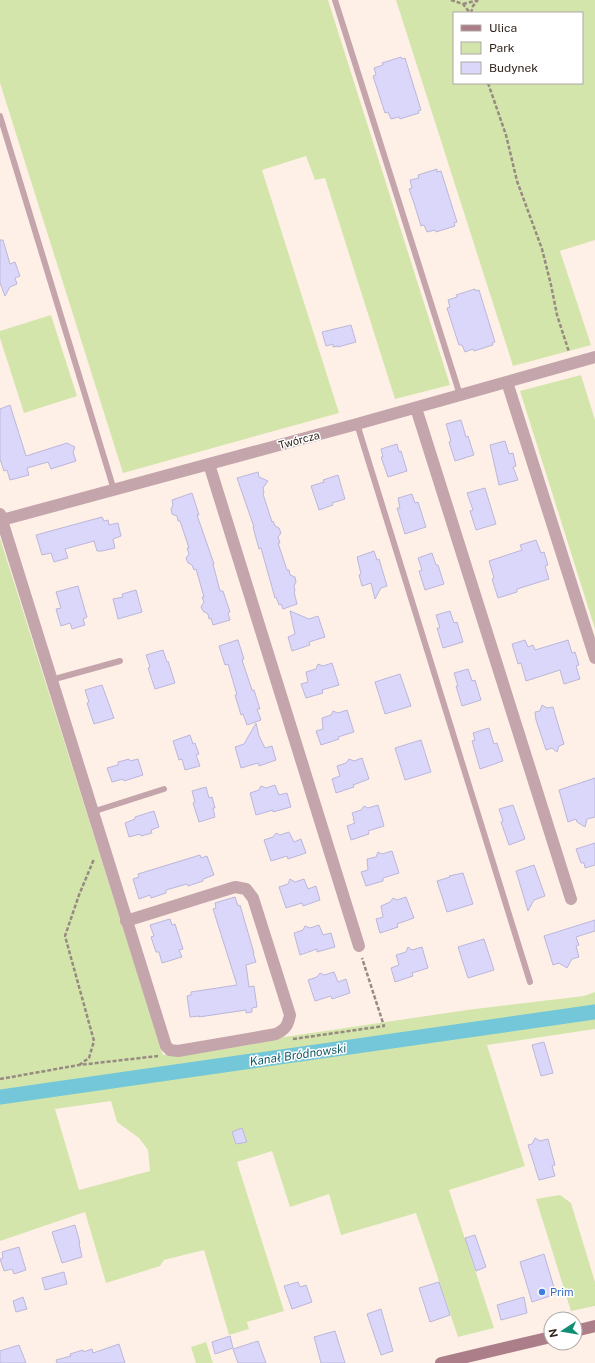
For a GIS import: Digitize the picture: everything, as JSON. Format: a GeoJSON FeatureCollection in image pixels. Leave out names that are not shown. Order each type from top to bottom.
{"type":"FeatureCollection","features":[{"type":"Feature","properties":{"kind":"street","name":"Twórcza"},"geometry":{"type":"LineString","coordinates":[[1,517],[114,490],[416,408],[595,357]]}},
{"type":"Feature","properties":{"kind":"street"},"geometry":{"type":"LineString","coordinates":[[507,382],[595,658]]}},
{"type":"Feature","properties":{"kind":"street"},"geometry":{"type":"LineString","coordinates":[[416,408],[571,899]]}},
{"type":"Feature","properties":{"kind":"street"},"geometry":{"type":"LineString","coordinates":[[209,464],[359,946]]}},
{"type":"Feature","properties":{"kind":"street"},"geometry":{"type":"LineString","coordinates":[[1,517],[101,842],[126,921],[166,1046],[170,1050],[178,1051],[276,1034],[284,1030],[288,1025],[290,1015],[253,898],[246,889],[235,887],[126,921]]}},
{"type":"Feature","properties":{"kind":"street"},"geometry":{"type":"LineString","coordinates":[[583,1329],[595,1326]]}},
{"type":"Feature","properties":{"kind":"street"},"geometry":{"type":"LineString","coordinates":[[441,1363],[543,1338]]}},
{"type":"Feature","properties":{"kind":"lane"},"geometry":{"type":"LineString","coordinates":[[335,0],[460,395]]}},
{"type":"Feature","properties":{"kind":"lane"},"geometry":{"type":"LineString","coordinates":[[0,116],[114,490]]}},
{"type":"Feature","properties":{"kind":"lane"},"geometry":{"type":"LineString","coordinates":[[356,424],[530,982]]}},
{"type":"Feature","properties":{"kind":"lane"},"geometry":{"type":"LineString","coordinates":[[51,680],[120,661]]}},
{"type":"Feature","properties":{"kind":"lane"},"geometry":{"type":"LineString","coordinates":[[92,812],[164,789]]}},
{"type":"Feature","properties":{"kind":"path"},"geometry":{"type":"LineString","coordinates":[[451,0],[462,4],[469,12]]}},
{"type":"Feature","properties":{"kind":"path"},"geometry":{"type":"LineString","coordinates":[[462,4],[478,0]]}},
{"type":"Feature","properties":{"kind":"path"},"geometry":{"type":"LineString","coordinates":[[470,12],[478,0]]}},
{"type":"Feature","properties":{"kind":"path"},"geometry":{"type":"LineString","coordinates":[[488,84],[506,135],[517,181],[542,250],[557,315],[573,363]]}},
{"type":"Feature","properties":{"kind":"path"},"geometry":{"type":"LineString","coordinates":[[79,1066],[89,1058],[94,1041],[65,936],[79,895],[101,842]]}},
{"type":"Feature","properties":{"kind":"path"},"geometry":{"type":"LineString","coordinates":[[359,946],[384,1026]]}},
{"type":"Feature","properties":{"kind":"path"},"geometry":{"type":"LineString","coordinates":[[0,1079],[79,1066],[159,1056],[166,1046]]}},
{"type":"Feature","properties":{"kind":"green space"},"geometry":{"type":"Polygon","coordinates":[[[0,0],[328,0],[450,385],[395,399],[325,178],[315,180],[306,156],[262,170],[339,413],[123,473],[0,83],[0,0]]]}},
{"type":"Feature","properties":{"kind":"green space"},"geometry":{"type":"Polygon","coordinates":[[[396,0],[595,0],[595,240],[560,251],[591,345],[513,366],[396,0]]]}},
{"type":"Feature","properties":{"kind":"green space"},"geometry":{"type":"Polygon","coordinates":[[[51,315],[77,396],[24,413],[0,338],[0,331],[51,315]]]}},
{"type":"Feature","properties":{"kind":"green space"},"geometry":{"type":"Polygon","coordinates":[[[581,375],[595,420],[595,629],[520,391],[581,375]]]}},
{"type":"Feature","properties":{"kind":"green space"},"geometry":{"type":"Polygon","coordinates":[[[0,538],[163,1055],[467,1010],[584,996],[595,992],[595,1029],[487,1045],[525,1166],[449,1190],[494,1328],[458,1337],[416,1213],[341,1235],[329,1194],[290,1207],[272,1151],[237,1162],[284,1311],[247,1322],[249,1329],[229,1335],[204,1250],[164,1260],[160,1266],[106,1283],[85,1212],[0,1241],[0,538]],[[111,1101],[55,1109],[79,1190],[150,1171],[148,1150],[139,1138],[117,1122],[111,1101]]]}},
{"type":"Feature","properties":{"kind":"green space"},"geometry":{"type":"Polygon","coordinates":[[[560,1195],[571,1203],[595,1282],[595,1306],[571,1311],[536,1199],[560,1195]]]}},
{"type":"Feature","properties":{"kind":"green space"},"geometry":{"type":"Polygon","coordinates":[[[206,1342],[213,1363],[196,1363],[191,1347],[206,1342]]]}},
{"type":"Feature","properties":{"kind":"building"},"geometry":{"type":"Polygon","coordinates":[[[401,57],[402,59],[405,58],[421,110],[418,111],[419,113],[400,119],[399,117],[391,119],[388,112],[385,113],[373,76],[376,75],[374,68],[383,65],[382,63],[401,57]]]}},
{"type":"Feature","properties":{"kind":"building"},"geometry":{"type":"Polygon","coordinates":[[[437,169],[437,172],[441,171],[457,222],[454,223],[455,226],[436,232],[435,230],[427,232],[424,225],[421,226],[409,189],[412,188],[410,180],[419,178],[418,175],[437,169]]]}},
{"type":"Feature","properties":{"kind":"building"},"geometry":{"type":"Polygon","coordinates":[[[0,240],[3,240],[10,264],[15,262],[20,276],[15,278],[17,284],[10,287],[5,296],[0,283],[0,240]]]}},
{"type":"Feature","properties":{"kind":"building"},"geometry":{"type":"Polygon","coordinates":[[[475,289],[476,291],[479,290],[495,342],[492,343],[493,345],[474,351],[473,349],[465,352],[462,345],[459,345],[456,336],[447,308],[450,307],[448,300],[457,297],[456,295],[475,289]]]}},
{"type":"Feature","properties":{"kind":"building"},"geometry":{"type":"Polygon","coordinates":[[[351,325],[356,342],[338,347],[333,347],[333,344],[326,346],[322,332],[351,325]]]}},
{"type":"Feature","properties":{"kind":"building"},"geometry":{"type":"Polygon","coordinates":[[[10,405],[26,456],[67,443],[75,447],[73,452],[76,461],[51,469],[48,462],[27,468],[29,475],[10,480],[7,470],[4,471],[0,459],[0,409],[10,405]]]}},
{"type":"Feature","properties":{"kind":"building"},"geometry":{"type":"Polygon","coordinates":[[[461,420],[466,437],[468,436],[474,455],[455,461],[449,442],[451,441],[446,424],[461,420]]]}},
{"type":"Feature","properties":{"kind":"building"},"geometry":{"type":"Polygon","coordinates":[[[505,441],[509,454],[513,453],[516,466],[513,467],[518,480],[499,485],[490,445],[505,441]]]}},
{"type":"Feature","properties":{"kind":"building"},"geometry":{"type":"Polygon","coordinates":[[[397,444],[399,452],[401,451],[407,471],[388,477],[381,457],[383,457],[381,449],[397,444]]]}},
{"type":"Feature","properties":{"kind":"building"},"geometry":{"type":"Polygon","coordinates":[[[258,472],[259,477],[268,481],[263,488],[263,494],[272,522],[273,521],[275,526],[279,528],[281,533],[278,537],[280,543],[278,543],[287,570],[289,570],[290,575],[295,577],[296,582],[294,592],[297,604],[283,609],[281,604],[279,605],[276,597],[275,598],[261,548],[259,549],[254,527],[237,478],[258,472]]]}},
{"type":"Feature","properties":{"kind":"building"},"geometry":{"type":"Polygon","coordinates":[[[338,475],[345,499],[332,503],[333,505],[319,510],[311,486],[324,482],[323,480],[338,475]]]}},
{"type":"Feature","properties":{"kind":"building"},"geometry":{"type":"Polygon","coordinates":[[[485,488],[496,524],[476,530],[470,511],[473,510],[467,493],[485,488]]]}},
{"type":"Feature","properties":{"kind":"building"},"geometry":{"type":"Polygon","coordinates":[[[192,493],[199,515],[197,515],[214,564],[220,591],[223,591],[230,612],[228,613],[230,620],[213,625],[211,618],[209,619],[208,614],[203,611],[201,607],[204,602],[202,597],[204,597],[196,569],[194,570],[192,565],[188,563],[186,558],[189,554],[187,548],[189,548],[180,521],[178,521],[177,516],[172,514],[171,509],[173,505],[172,500],[192,493]]]}},
{"type":"Feature","properties":{"kind":"building"},"geometry":{"type":"Polygon","coordinates":[[[412,494],[415,503],[418,502],[426,527],[405,534],[397,508],[400,508],[398,498],[412,494]]]}},
{"type":"Feature","properties":{"kind":"building"},"geometry":{"type":"Polygon","coordinates":[[[102,517],[104,521],[108,520],[109,525],[118,523],[121,536],[113,539],[115,548],[97,551],[94,541],[65,549],[68,558],[54,562],[51,553],[42,555],[36,535],[102,517]]]}},
{"type":"Feature","properties":{"kind":"building"},"geometry":{"type":"Polygon","coordinates":[[[536,540],[541,553],[544,552],[548,565],[545,566],[549,579],[517,589],[517,592],[498,598],[492,579],[494,578],[489,561],[522,550],[520,545],[536,540]]]}},
{"type":"Feature","properties":{"kind":"building"},"geometry":{"type":"Polygon","coordinates":[[[374,551],[377,560],[379,559],[387,586],[381,588],[375,599],[371,583],[362,586],[357,557],[374,551]]]}},
{"type":"Feature","properties":{"kind":"building"},"geometry":{"type":"Polygon","coordinates":[[[432,553],[436,565],[438,565],[444,584],[425,590],[419,571],[422,570],[418,558],[432,553]]]}},
{"type":"Feature","properties":{"kind":"building"},"geometry":{"type":"Polygon","coordinates":[[[78,586],[87,617],[83,619],[85,625],[72,629],[70,623],[61,626],[56,609],[61,608],[56,592],[78,586]]]}},
{"type":"Feature","properties":{"kind":"building"},"geometry":{"type":"Polygon","coordinates":[[[136,590],[142,612],[118,619],[113,599],[123,597],[122,594],[136,590]]]}},
{"type":"Feature","properties":{"kind":"building"},"geometry":{"type":"Polygon","coordinates":[[[290,611],[309,619],[318,616],[325,637],[309,642],[310,645],[292,651],[288,637],[295,634],[290,611]]]}},
{"type":"Feature","properties":{"kind":"building"},"geometry":{"type":"Polygon","coordinates":[[[450,611],[454,623],[457,622],[463,642],[443,648],[437,628],[440,628],[436,615],[450,611]]]}},
{"type":"Feature","properties":{"kind":"building"},"geometry":{"type":"Polygon","coordinates":[[[237,640],[244,659],[242,660],[252,690],[254,690],[260,709],[257,709],[261,720],[247,725],[243,714],[241,715],[228,664],[225,665],[219,646],[237,640]]]}},
{"type":"Feature","properties":{"kind":"building"},"geometry":{"type":"Polygon","coordinates":[[[525,640],[528,647],[533,645],[535,650],[568,640],[572,653],[575,652],[579,665],[576,666],[580,679],[564,684],[560,670],[526,681],[521,663],[518,664],[512,644],[525,640]]]}},
{"type":"Feature","properties":{"kind":"building"},"geometry":{"type":"Polygon","coordinates":[[[163,650],[175,683],[155,689],[148,668],[150,667],[146,655],[163,650]]]}},
{"type":"Feature","properties":{"kind":"building"},"geometry":{"type":"Polygon","coordinates":[[[332,663],[339,685],[322,690],[323,693],[306,698],[301,684],[308,682],[306,672],[316,669],[318,664],[323,666],[332,663]]]}},
{"type":"Feature","properties":{"kind":"building"},"geometry":{"type":"Polygon","coordinates":[[[468,669],[472,681],[475,680],[481,700],[462,706],[454,673],[468,669]]]}},
{"type":"Feature","properties":{"kind":"building"},"geometry":{"type":"Polygon","coordinates":[[[400,674],[411,706],[385,714],[375,682],[400,674]]]}},
{"type":"Feature","properties":{"kind":"building"},"geometry":{"type":"Polygon","coordinates":[[[102,685],[114,718],[94,724],[87,703],[89,702],[85,690],[102,685]]]}},
{"type":"Feature","properties":{"kind":"building"},"geometry":{"type":"Polygon","coordinates":[[[542,705],[547,708],[553,707],[564,744],[559,746],[557,752],[552,748],[546,750],[536,720],[535,712],[540,711],[542,705]]]}},
{"type":"Feature","properties":{"kind":"building"},"geometry":{"type":"Polygon","coordinates":[[[347,710],[354,732],[338,737],[339,739],[321,745],[316,731],[323,729],[322,718],[331,715],[333,711],[338,713],[347,710]]]}},
{"type":"Feature","properties":{"kind":"building"},"geometry":{"type":"Polygon","coordinates":[[[256,723],[259,736],[265,748],[272,746],[276,760],[259,766],[258,763],[241,768],[235,747],[244,744],[256,723]]]}},
{"type":"Feature","properties":{"kind":"building"},"geometry":{"type":"Polygon","coordinates":[[[489,728],[494,744],[497,743],[503,761],[480,769],[472,741],[475,740],[473,733],[489,728]]]}},
{"type":"Feature","properties":{"kind":"building"},"geometry":{"type":"Polygon","coordinates":[[[190,735],[199,754],[196,755],[200,766],[185,770],[182,759],[179,760],[173,741],[190,735]]]}},
{"type":"Feature","properties":{"kind":"building"},"geometry":{"type":"Polygon","coordinates":[[[421,740],[431,772],[405,780],[395,748],[421,740]]]}},
{"type":"Feature","properties":{"kind":"building"},"geometry":{"type":"Polygon","coordinates":[[[362,758],[369,779],[353,785],[354,787],[336,793],[332,779],[340,776],[337,766],[346,763],[349,759],[354,761],[362,758]]]}},
{"type":"Feature","properties":{"kind":"building"},"geometry":{"type":"Polygon","coordinates":[[[129,759],[130,761],[138,759],[143,775],[124,781],[123,779],[112,782],[107,768],[118,765],[118,762],[129,759]]]}},
{"type":"Feature","properties":{"kind":"building"},"geometry":{"type":"Polygon","coordinates":[[[595,778],[595,817],[587,819],[585,827],[577,822],[576,819],[568,822],[559,790],[595,778]]]}},
{"type":"Feature","properties":{"kind":"building"},"geometry":{"type":"Polygon","coordinates":[[[275,785],[279,795],[287,793],[291,807],[256,815],[250,793],[259,790],[261,786],[266,788],[275,785]]]}},
{"type":"Feature","properties":{"kind":"building"},"geometry":{"type":"Polygon","coordinates":[[[206,787],[209,798],[212,797],[215,808],[213,808],[215,817],[199,822],[193,803],[195,802],[192,791],[206,787]]]}},
{"type":"Feature","properties":{"kind":"building"},"geometry":{"type":"Polygon","coordinates":[[[378,805],[384,826],[368,831],[369,834],[351,840],[347,826],[355,823],[352,813],[361,810],[364,806],[368,808],[378,805]]]}},
{"type":"Feature","properties":{"kind":"building"},"geometry":{"type":"Polygon","coordinates":[[[513,805],[525,839],[509,845],[501,822],[503,821],[499,809],[513,805]]]}},
{"type":"Feature","properties":{"kind":"building"},"geometry":{"type":"Polygon","coordinates":[[[154,811],[159,827],[151,830],[152,833],[129,837],[125,823],[135,819],[135,817],[154,811]]]}},
{"type":"Feature","properties":{"kind":"building"},"geometry":{"type":"Polygon","coordinates":[[[289,832],[294,842],[301,839],[306,853],[288,859],[287,856],[271,861],[264,840],[273,837],[276,833],[280,835],[289,832]]]}},
{"type":"Feature","properties":{"kind":"building"},"geometry":{"type":"Polygon","coordinates":[[[595,843],[595,865],[585,868],[584,863],[581,863],[576,849],[595,843]]]}},
{"type":"Feature","properties":{"kind":"building"},"geometry":{"type":"Polygon","coordinates":[[[392,851],[399,873],[383,878],[383,881],[366,886],[361,872],[368,870],[367,859],[376,857],[378,852],[382,854],[392,851]]]}},
{"type":"Feature","properties":{"kind":"building"},"geometry":{"type":"Polygon","coordinates":[[[200,855],[201,858],[207,856],[214,875],[203,879],[203,881],[188,886],[187,884],[166,890],[166,893],[151,898],[150,895],[139,899],[133,879],[139,877],[138,874],[200,855]]]}},
{"type":"Feature","properties":{"kind":"building"},"geometry":{"type":"Polygon","coordinates":[[[534,865],[545,896],[534,900],[528,911],[516,871],[534,865]]]}},
{"type":"Feature","properties":{"kind":"building"},"geometry":{"type":"Polygon","coordinates":[[[463,873],[473,904],[447,912],[437,881],[450,877],[449,876],[463,873]]]}},
{"type":"Feature","properties":{"kind":"building"},"geometry":{"type":"Polygon","coordinates":[[[290,879],[295,882],[304,879],[308,889],[316,886],[320,900],[303,906],[302,903],[286,908],[279,887],[288,884],[290,879]]]}},
{"type":"Feature","properties":{"kind":"building"},"geometry":{"type":"Polygon","coordinates":[[[235,897],[238,906],[240,905],[256,962],[246,965],[249,987],[254,986],[257,1007],[252,1008],[252,1012],[246,1013],[246,1010],[190,1017],[187,996],[191,995],[191,992],[237,985],[213,909],[216,908],[215,903],[235,897]]]}},
{"type":"Feature","properties":{"kind":"building"},"geometry":{"type":"Polygon","coordinates":[[[406,897],[414,918],[397,924],[398,927],[380,933],[376,919],[383,917],[381,906],[390,902],[393,898],[397,900],[406,897]]]}},
{"type":"Feature","properties":{"kind":"building"},"geometry":{"type":"Polygon","coordinates":[[[170,919],[172,925],[175,924],[183,949],[179,950],[182,957],[162,963],[159,952],[156,952],[151,937],[154,936],[150,925],[170,919]]]}},
{"type":"Feature","properties":{"kind":"building"},"geometry":{"type":"Polygon","coordinates":[[[595,920],[595,931],[576,937],[579,945],[576,946],[579,957],[572,959],[567,968],[559,963],[553,965],[544,936],[595,920]]]}},
{"type":"Feature","properties":{"kind":"building"},"geometry":{"type":"Polygon","coordinates":[[[319,925],[323,935],[331,933],[335,947],[317,952],[317,949],[300,955],[294,933],[303,930],[305,926],[310,928],[319,925]]]}},
{"type":"Feature","properties":{"kind":"building"},"geometry":{"type":"Polygon","coordinates":[[[484,939],[494,970],[468,978],[458,947],[484,939]]]}},
{"type":"Feature","properties":{"kind":"building"},"geometry":{"type":"Polygon","coordinates":[[[408,947],[412,950],[422,947],[428,968],[412,973],[413,976],[395,982],[391,968],[399,965],[396,955],[406,952],[408,947]]]}},
{"type":"Feature","properties":{"kind":"building"},"geometry":{"type":"Polygon","coordinates":[[[334,972],[338,982],[346,979],[350,993],[332,999],[331,996],[315,1001],[308,980],[317,977],[320,973],[324,975],[334,972]]]}},
{"type":"Feature","properties":{"kind":"building"},"geometry":{"type":"Polygon","coordinates":[[[544,1042],[553,1073],[541,1076],[532,1045],[544,1042]]]}},
{"type":"Feature","properties":{"kind":"building"},"geometry":{"type":"Polygon","coordinates":[[[242,1128],[247,1142],[236,1144],[232,1132],[242,1128]]]}},
{"type":"Feature","properties":{"kind":"building"},"geometry":{"type":"Polygon","coordinates":[[[535,1138],[540,1141],[548,1139],[555,1165],[552,1166],[555,1176],[539,1180],[528,1145],[532,1144],[535,1138]]]}},
{"type":"Feature","properties":{"kind":"building"},"geometry":{"type":"Polygon","coordinates":[[[75,1225],[82,1257],[62,1263],[52,1232],[75,1225]]]}},
{"type":"Feature","properties":{"kind":"building"},"geometry":{"type":"Polygon","coordinates":[[[475,1235],[486,1267],[476,1271],[465,1238],[475,1235]]]}},
{"type":"Feature","properties":{"kind":"building"},"geometry":{"type":"Polygon","coordinates":[[[19,1247],[26,1270],[14,1274],[12,1269],[4,1271],[0,1259],[3,1258],[2,1252],[19,1247]]]}},
{"type":"Feature","properties":{"kind":"building"},"geometry":{"type":"Polygon","coordinates":[[[544,1254],[556,1294],[532,1302],[520,1262],[544,1254]]]}},
{"type":"Feature","properties":{"kind":"building"},"geometry":{"type":"Polygon","coordinates":[[[64,1272],[67,1284],[45,1290],[42,1278],[64,1272]]]}},
{"type":"Feature","properties":{"kind":"building"},"geometry":{"type":"Polygon","coordinates":[[[298,1282],[300,1287],[306,1285],[312,1302],[292,1309],[284,1286],[298,1282]]]}},
{"type":"Feature","properties":{"kind":"building"},"geometry":{"type":"Polygon","coordinates":[[[439,1282],[450,1315],[430,1322],[419,1288],[439,1282]]]}},
{"type":"Feature","properties":{"kind":"building"},"geometry":{"type":"Polygon","coordinates":[[[23,1297],[27,1309],[16,1312],[13,1301],[23,1297]]]}},
{"type":"Feature","properties":{"kind":"building"},"geometry":{"type":"Polygon","coordinates":[[[524,1297],[527,1313],[501,1320],[497,1305],[524,1297]]]}},
{"type":"Feature","properties":{"kind":"building"},"geometry":{"type":"Polygon","coordinates":[[[381,1309],[393,1351],[381,1355],[367,1314],[381,1309]]]}},
{"type":"Feature","properties":{"kind":"building"},"geometry":{"type":"Polygon","coordinates":[[[335,1331],[345,1363],[321,1363],[314,1337],[335,1331]]]}},
{"type":"Feature","properties":{"kind":"building"},"geometry":{"type":"Polygon","coordinates":[[[230,1336],[233,1348],[215,1354],[212,1342],[230,1336]]]}},
{"type":"Feature","properties":{"kind":"building"},"geometry":{"type":"Polygon","coordinates":[[[258,1341],[266,1363],[238,1363],[233,1349],[258,1341]]]}},
{"type":"Feature","properties":{"kind":"building"},"geometry":{"type":"Polygon","coordinates":[[[119,1344],[125,1363],[57,1363],[56,1360],[71,1356],[70,1354],[83,1350],[83,1352],[92,1349],[93,1353],[119,1344]]]}},
{"type":"Feature","properties":{"kind":"building"},"geometry":{"type":"Polygon","coordinates":[[[19,1345],[26,1363],[0,1363],[0,1351],[19,1345]]]}},
{"type":"Feature","properties":{"kind":"waterway","name":"Kanał Bródnowski"},"geometry":{"type":"LineString","coordinates":[[0,1097],[595,1012]]}},
{"type":"Feature","properties":{"kind":"place","name":"Prim"},"geometry":{"type":"Point","coordinates":[542,1292]}}]}
